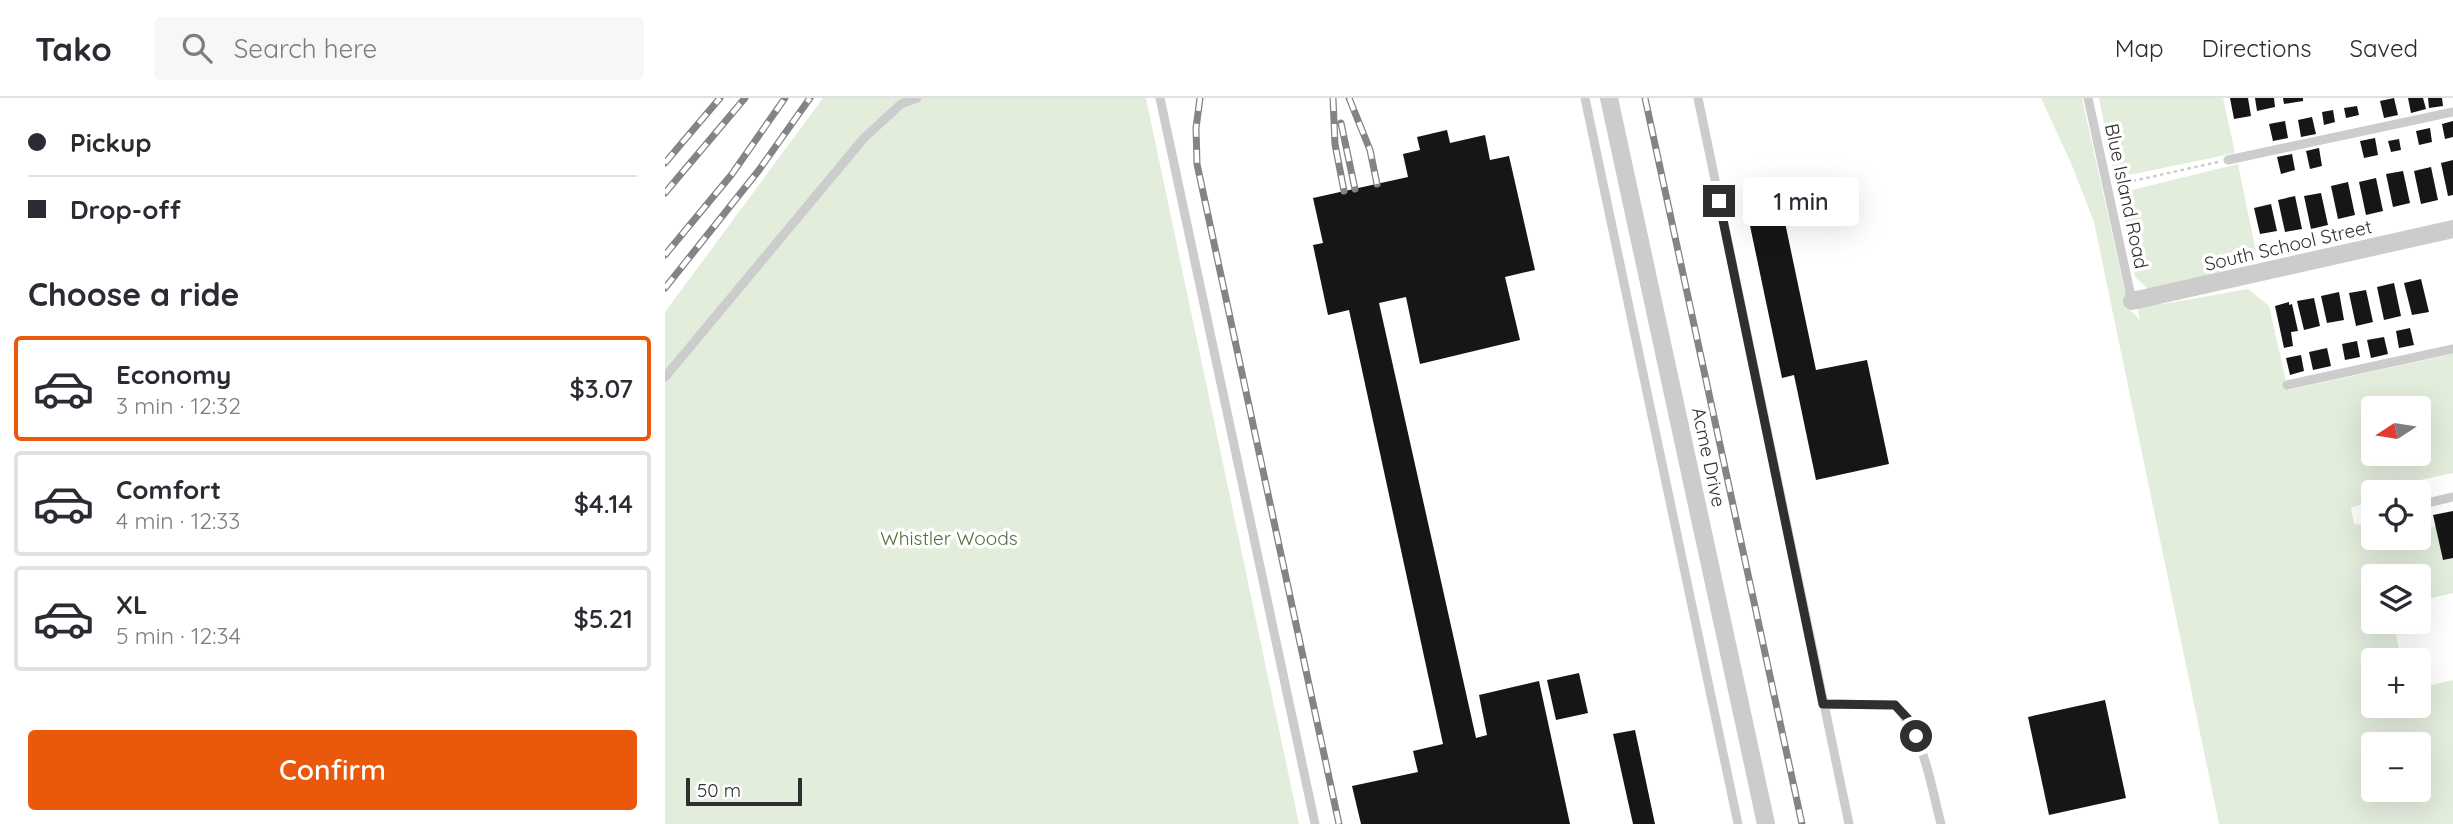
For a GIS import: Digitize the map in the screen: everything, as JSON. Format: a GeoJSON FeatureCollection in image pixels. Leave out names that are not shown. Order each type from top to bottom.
{"type":"FeatureCollection","features":[{"type":"Feature","properties":{"kind":"street","name":"Acme Drive"},"geometry":{"type":"LineString","coordinates":[[1609,98],[1766,824]]}},
{"type":"Feature","properties":{"kind":"street","name":"South School Street"},"geometry":{"type":"LineString","coordinates":[[2132,301],[2453,229]]}},
{"type":"Feature","properties":{"kind":"lane"},"geometry":{"type":"LineString","coordinates":[[665,377],[864,138],[901,104],[917,98]]}},
{"type":"Feature","properties":{"kind":"lane"},"geometry":{"type":"LineString","coordinates":[[1160,98],[1315,824]]}},
{"type":"Feature","properties":{"kind":"lane"},"geometry":{"type":"LineString","coordinates":[[1584,98],[1738,824]]}},
{"type":"Feature","properties":{"kind":"lane"},"geometry":{"type":"LineString","coordinates":[[1698,98],[1849,824]]}},
{"type":"Feature","properties":{"kind":"lane","name":"Blue Island Road"},"geometry":{"type":"LineString","coordinates":[[2088,98],[2132,301]]}},
{"type":"Feature","properties":{"kind":"lane"},"geometry":{"type":"LineString","coordinates":[[2228,160],[2453,112]]}},
{"type":"Feature","properties":{"kind":"lane"},"geometry":{"type":"LineString","coordinates":[[2287,385],[2453,349]]}},
{"type":"Feature","properties":{"kind":"lane"},"geometry":{"type":"LineString","coordinates":[[2431,502],[2453,497]]}},
{"type":"Feature","properties":{"kind":"lane"},"geometry":{"type":"LineString","coordinates":[[1823,704],[1895,705],[1909,720],[1923,751],[1941,824]]}},
{"type":"Feature","properties":{"kind":"path"},"geometry":{"type":"LineString","coordinates":[[2107,187],[2228,160]]}},
{"type":"Feature","properties":{"kind":"green space","name":"Whistler Woods"},"geometry":{"type":"Polygon","coordinates":[[[823,98],[1146,98],[1299,824],[665,824],[665,312],[823,98]]]}},
{"type":"Feature","properties":{"kind":"green space"},"geometry":{"type":"Polygon","coordinates":[[[2041,98],[2082,98],[2124,287],[2131,311],[2140,320],[2134,295],[2143,302],[2163,304],[2248,289],[2269,306],[2288,390],[2453,354],[2453,473],[2420,480],[2361,480],[2361,504],[2351,508],[2354,524],[2361,524],[2361,550],[2431,550],[2431,527],[2436,526],[2443,560],[2453,558],[2453,593],[2431,598],[2431,564],[2361,564],[2361,634],[2396,634],[2399,648],[2361,648],[2361,718],[2431,718],[2431,685],[2453,680],[2453,824],[2219,824],[2094,222],[2041,98]]]}},
{"type":"Feature","properties":{"kind":"green space"},"geometry":{"type":"Polygon","coordinates":[[[2099,98],[2223,98],[2235,153],[2115,178],[2099,98]]]}},
{"type":"Feature","properties":{"kind":"green space"},"geometry":{"type":"Polygon","coordinates":[[[2238,164],[2257,257],[2221,271],[2215,279],[2148,289],[2135,277],[2120,193],[2238,164]]]}},
{"type":"Feature","properties":{"kind":"building"},"geometry":{"type":"Polygon","coordinates":[[[2230,98],[2248,98],[2251,116],[2234,119],[2230,98]]]}},
{"type":"Feature","properties":{"kind":"building"},"geometry":{"type":"Polygon","coordinates":[[[2255,98],[2274,98],[2275,107],[2257,111],[2255,98]]]}},
{"type":"Feature","properties":{"kind":"building"},"geometry":{"type":"Polygon","coordinates":[[[2283,98],[2303,98],[2303,101],[2284,104],[2283,98]]]}},
{"type":"Feature","properties":{"kind":"building"},"geometry":{"type":"Polygon","coordinates":[[[2394,98],[2398,115],[2384,118],[2380,101],[2394,98]]]}},
{"type":"Feature","properties":{"kind":"building"},"geometry":{"type":"Polygon","coordinates":[[[2408,98],[2423,98],[2426,109],[2411,113],[2408,98]]]}},
{"type":"Feature","properties":{"kind":"building"},"geometry":{"type":"Polygon","coordinates":[[[2428,98],[2442,98],[2443,106],[2429,108],[2428,98]]]}},
{"type":"Feature","properties":{"kind":"building"},"geometry":{"type":"Polygon","coordinates":[[[2357,106],[2359,115],[2346,118],[2344,108],[2357,106]]]}},
{"type":"Feature","properties":{"kind":"building"},"geometry":{"type":"Polygon","coordinates":[[[2333,110],[2335,122],[2324,125],[2322,112],[2333,110]]]}},
{"type":"Feature","properties":{"kind":"building"},"geometry":{"type":"Polygon","coordinates":[[[2312,117],[2316,134],[2301,137],[2298,120],[2312,117]]]}},
{"type":"Feature","properties":{"kind":"building"},"geometry":{"type":"Polygon","coordinates":[[[2285,121],[2288,138],[2273,141],[2269,124],[2285,121]]]}},
{"type":"Feature","properties":{"kind":"building"},"geometry":{"type":"Polygon","coordinates":[[[2453,121],[2453,137],[2445,139],[2442,124],[2453,121]]]}},
{"type":"Feature","properties":{"kind":"building"},"geometry":{"type":"Polygon","coordinates":[[[2430,128],[2432,142],[2419,145],[2416,131],[2430,128]]]}},
{"type":"Feature","properties":{"kind":"building"},"geometry":{"type":"Polygon","coordinates":[[[1447,130],[1450,143],[1485,135],[1490,160],[1509,156],[1535,270],[1505,277],[1520,340],[1420,364],[1406,297],[1379,303],[1476,738],[1487,735],[1479,695],[1539,681],[1570,824],[1361,824],[1352,786],[1418,772],[1413,751],[1443,744],[1349,310],[1328,315],[1313,245],[1323,243],[1313,198],[1408,177],[1403,154],[1420,150],[1417,137],[1447,130]]]}},
{"type":"Feature","properties":{"kind":"building"},"geometry":{"type":"Polygon","coordinates":[[[2375,138],[2378,155],[2364,158],[2360,141],[2375,138]]]}},
{"type":"Feature","properties":{"kind":"building"},"geometry":{"type":"Polygon","coordinates":[[[2399,139],[2401,150],[2391,152],[2388,141],[2399,139]]]}},
{"type":"Feature","properties":{"kind":"building"},"geometry":{"type":"Polygon","coordinates":[[[2319,148],[2322,166],[2310,169],[2306,151],[2319,148]]]}},
{"type":"Feature","properties":{"kind":"building"},"geometry":{"type":"Polygon","coordinates":[[[2292,154],[2295,170],[2281,174],[2277,157],[2292,154]]]}},
{"type":"Feature","properties":{"kind":"building"},"geometry":{"type":"Polygon","coordinates":[[[2453,160],[2453,195],[2448,196],[2441,163],[2453,160]]]}},
{"type":"Feature","properties":{"kind":"building"},"geometry":{"type":"Polygon","coordinates":[[[2431,167],[2438,200],[2421,204],[2414,171],[2431,167]]]}},
{"type":"Feature","properties":{"kind":"building"},"geometry":{"type":"Polygon","coordinates":[[[2403,171],[2410,203],[2393,207],[2386,174],[2403,171]]]}},
{"type":"Feature","properties":{"kind":"building"},"geometry":{"type":"Polygon","coordinates":[[[2376,178],[2383,211],[2366,215],[2359,182],[2376,178]]]}},
{"type":"Feature","properties":{"kind":"building"},"geometry":{"type":"Polygon","coordinates":[[[2348,182],[2355,215],[2338,219],[2331,186],[2348,182]]]}},
{"type":"Feature","properties":{"kind":"building"},"geometry":{"type":"Polygon","coordinates":[[[2321,193],[2328,225],[2311,229],[2304,196],[2321,193]]]}},
{"type":"Feature","properties":{"kind":"building"},"geometry":{"type":"Polygon","coordinates":[[[2295,196],[2302,229],[2285,232],[2278,200],[2295,196]]]}},
{"type":"Feature","properties":{"kind":"building"},"geometry":{"type":"Polygon","coordinates":[[[2271,204],[2277,231],[2260,234],[2254,208],[2271,204]]]}},
{"type":"Feature","properties":{"kind":"building"},"geometry":{"type":"Polygon","coordinates":[[[1783,213],[1816,370],[1867,360],[1889,464],[1816,480],[1794,375],[1782,378],[1749,221],[1783,213]]]}},
{"type":"Feature","properties":{"kind":"building"},"geometry":{"type":"Polygon","coordinates":[[[2421,279],[2429,312],[2412,315],[2404,283],[2421,279]]]}},
{"type":"Feature","properties":{"kind":"building"},"geometry":{"type":"Polygon","coordinates":[[[2394,283],[2401,316],[2384,320],[2377,287],[2394,283]]]}},
{"type":"Feature","properties":{"kind":"building"},"geometry":{"type":"Polygon","coordinates":[[[2366,290],[2373,322],[2356,326],[2349,293],[2366,290]]]}},
{"type":"Feature","properties":{"kind":"building"},"geometry":{"type":"Polygon","coordinates":[[[2339,292],[2344,320],[2327,323],[2321,296],[2339,292]]]}},
{"type":"Feature","properties":{"kind":"building"},"geometry":{"type":"Polygon","coordinates":[[[2314,298],[2320,326],[2304,330],[2297,301],[2314,298]]]}},
{"type":"Feature","properties":{"kind":"building"},"geometry":{"type":"Polygon","coordinates":[[[2289,302],[2289,305],[2292,304],[2298,331],[2291,332],[2293,346],[2284,348],[2275,306],[2289,302]]]}},
{"type":"Feature","properties":{"kind":"building"},"geometry":{"type":"Polygon","coordinates":[[[2410,328],[2414,345],[2399,348],[2396,331],[2410,328]]]}},
{"type":"Feature","properties":{"kind":"building"},"geometry":{"type":"Polygon","coordinates":[[[2384,337],[2388,354],[2371,358],[2367,340],[2384,337]]]}},
{"type":"Feature","properties":{"kind":"building"},"geometry":{"type":"Polygon","coordinates":[[[2357,341],[2360,357],[2345,360],[2342,344],[2357,341]]]}},
{"type":"Feature","properties":{"kind":"building"},"geometry":{"type":"Polygon","coordinates":[[[2327,348],[2331,366],[2313,370],[2309,352],[2327,348]]]}},
{"type":"Feature","properties":{"kind":"building"},"geometry":{"type":"Polygon","coordinates":[[[2301,355],[2304,371],[2290,375],[2286,358],[2301,355]]]}},
{"type":"Feature","properties":{"kind":"building"},"geometry":{"type":"Polygon","coordinates":[[[2453,511],[2453,558],[2443,560],[2433,515],[2453,511]]]}},
{"type":"Feature","properties":{"kind":"building"},"geometry":{"type":"Polygon","coordinates":[[[1579,673],[1588,713],[1556,720],[1547,680],[1579,673]]]}},
{"type":"Feature","properties":{"kind":"building"},"geometry":{"type":"Polygon","coordinates":[[[2105,700],[2126,798],[2049,815],[2028,717],[2105,700]]]}},
{"type":"Feature","properties":{"kind":"building"},"geometry":{"type":"Polygon","coordinates":[[[1635,730],[1655,824],[1633,824],[1613,734],[1635,730]]]}},
{"type":"Feature","properties":{"kind":"railway"},"geometry":{"type":"LineString","coordinates":[[665,163],[720,98]]}},
{"type":"Feature","properties":{"kind":"railway"},"geometry":{"type":"LineString","coordinates":[[665,193],[745,98]]}},
{"type":"Feature","properties":{"kind":"railway"},"geometry":{"type":"LineString","coordinates":[[665,255],[732,174],[785,98]]}},
{"type":"Feature","properties":{"kind":"railway"},"geometry":{"type":"LineString","coordinates":[[665,288],[759,170],[810,98]]}},
{"type":"Feature","properties":{"kind":"railway"},"geometry":{"type":"LineString","coordinates":[[1200,98],[1196,128],[1197,164],[1339,824]]}},
{"type":"Feature","properties":{"kind":"railway"},"geometry":{"type":"LineString","coordinates":[[1333,98],[1335,144],[1344,191]]}},
{"type":"Feature","properties":{"kind":"railway"},"geometry":{"type":"LineString","coordinates":[[1349,98],[1370,150],[1377,184]]}},
{"type":"Feature","properties":{"kind":"railway"},"geometry":{"type":"LineString","coordinates":[[1645,98],[1802,824]]}},
{"type":"Feature","properties":{"kind":"railway"},"geometry":{"type":"LineString","coordinates":[[1341,123],[1355,189]]}},
{"type":"Feature","properties":{"kind":"route"},"geometry":{"type":"LineString","coordinates":[[1719,201],[1823,704],[1895,705],[1909,720],[1916,736]]}}]}
